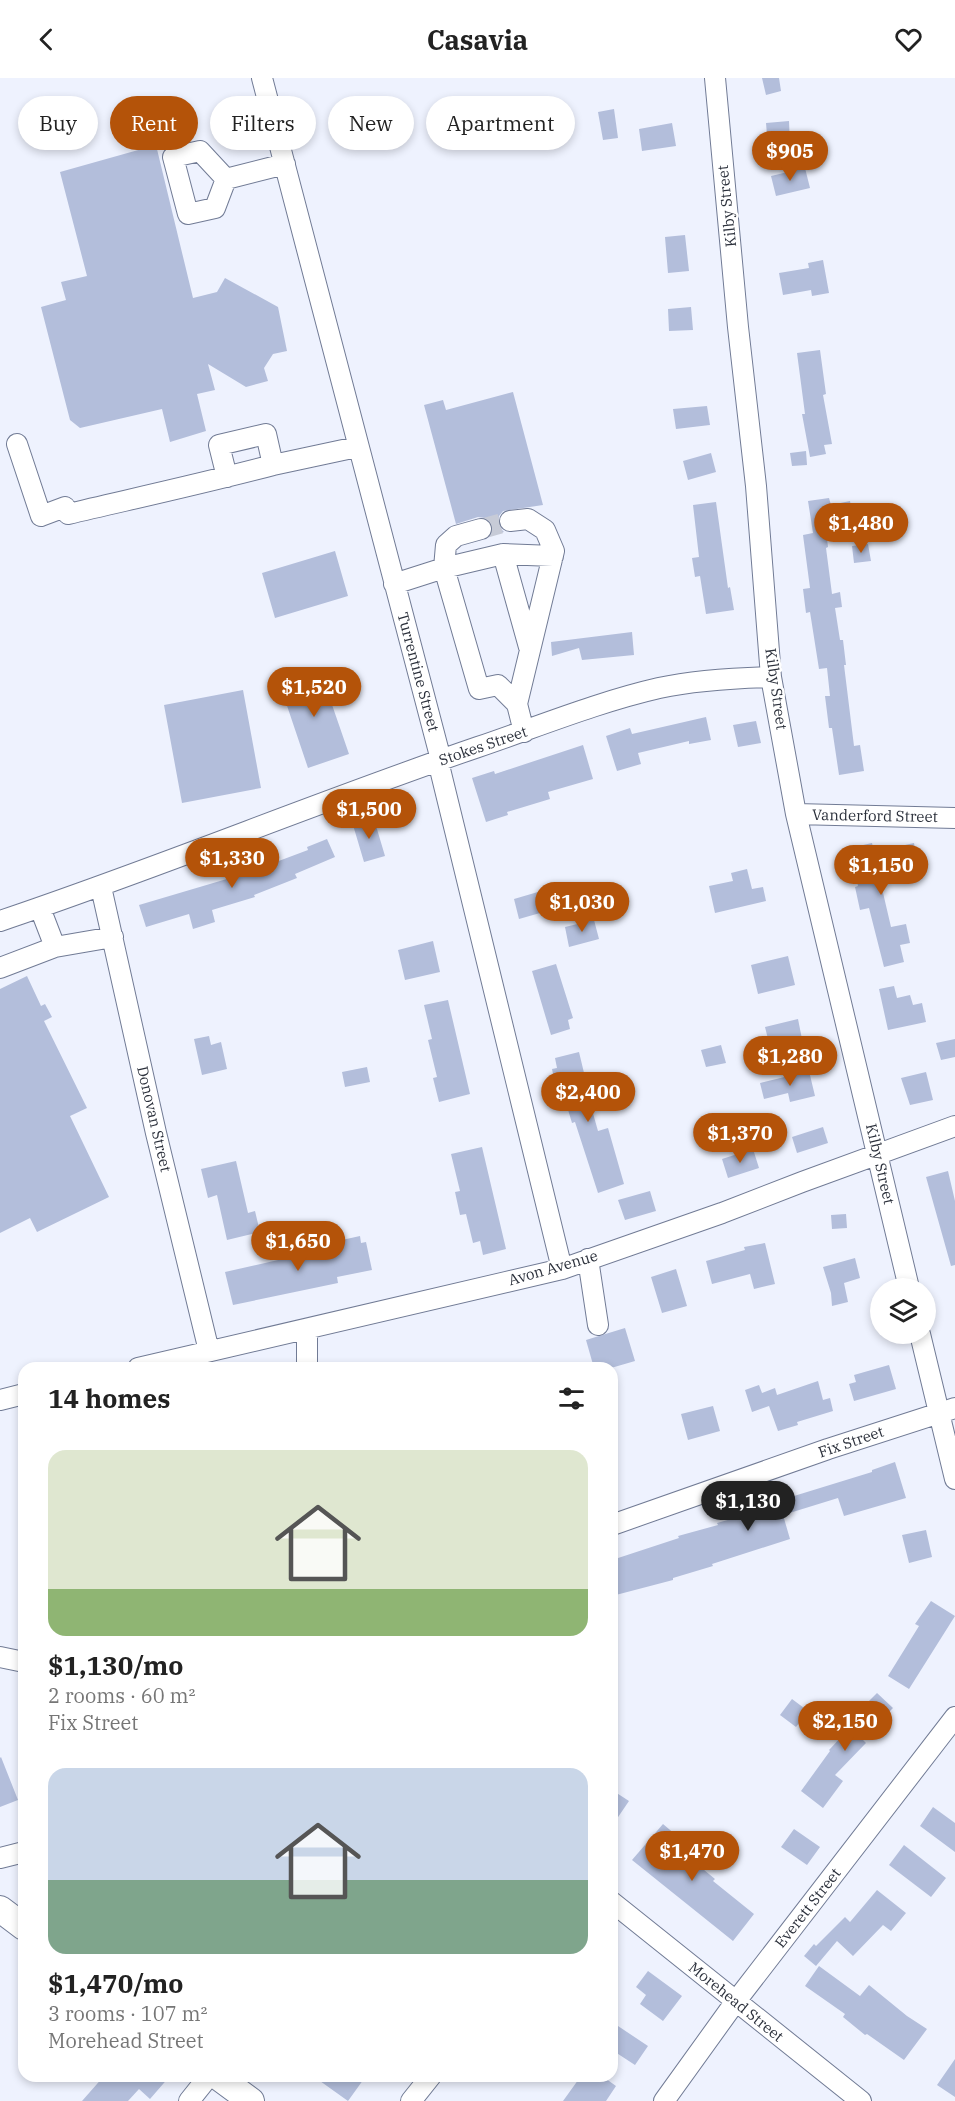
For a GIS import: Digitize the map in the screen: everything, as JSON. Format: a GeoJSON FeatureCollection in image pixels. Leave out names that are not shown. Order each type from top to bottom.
{"type":"FeatureCollection","features":[{"type":"Feature","properties":{"kind":"main road"},"geometry":{"type":"LineString","coordinates":[[0,1909],[18,1922]]}},
{"type":"Feature","properties":{"kind":"main road"},"geometry":{"type":"LineString","coordinates":[[225,2082],[251,2101]]}},
{"type":"Feature","properties":{"kind":"street","name":"Turrentine Street"},"geometry":{"type":"LineString","coordinates":[[262,78],[321,298],[357,447],[440,756],[438,761],[562,1269]]}},
{"type":"Feature","properties":{"kind":"street","name":"Kilby Street"},"geometry":{"type":"LineString","coordinates":[[715,78],[738,327],[756,486],[771,677],[796,814],[907,1278]]}},
{"type":"Feature","properties":{"kind":"street"},"geometry":{"type":"LineString","coordinates":[[226,179],[285,164]]}},
{"type":"Feature","properties":{"kind":"street"},"geometry":{"type":"LineString","coordinates":[[227,477],[219,445],[266,434],[273,465]]}},
{"type":"Feature","properties":{"kind":"street"},"geometry":{"type":"LineString","coordinates":[[17,444],[41,516],[65,507],[68,514],[357,447]]}},
{"type":"Feature","properties":{"kind":"street"},"geometry":{"type":"LineString","coordinates":[[510,521],[528,519],[545,530],[554,551],[517,704],[524,732]]}},
{"type":"Feature","properties":{"kind":"street"},"geometry":{"type":"LineString","coordinates":[[481,529],[456,536],[446,545],[444,568],[479,689],[498,686],[517,704]]}},
{"type":"Feature","properties":{"kind":"street"},"geometry":{"type":"LineString","coordinates":[[394,584],[444,568],[503,554],[553,556]]}},
{"type":"Feature","properties":{"kind":"street"},"geometry":{"type":"LineString","coordinates":[[503,554],[530,649]]}},
{"type":"Feature","properties":{"kind":"street","name":"Stokes Street"},"geometry":{"type":"LineString","coordinates":[[0,921],[101,887],[438,761],[613,701],[656,689],[720,679],[771,677]]}},
{"type":"Feature","properties":{"kind":"street","name":"Vanderford Street"},"geometry":{"type":"LineString","coordinates":[[796,814],[955,818]]}},
{"type":"Feature","properties":{"kind":"street","name":"Donovan Street"},"geometry":{"type":"LineString","coordinates":[[101,887],[156,1133],[209,1351]]}},
{"type":"Feature","properties":{"kind":"street"},"geometry":{"type":"LineString","coordinates":[[39,908],[55,947]]}},
{"type":"Feature","properties":{"kind":"street"},"geometry":{"type":"LineString","coordinates":[[0,968],[55,947],[113,937]]}},
{"type":"Feature","properties":{"kind":"street","name":"Avon Avenue"},"geometry":{"type":"LineString","coordinates":[[179,1362],[209,1351],[562,1269],[722,1213],[955,1126]]}},
{"type":"Feature","properties":{"kind":"street"},"geometry":{"type":"LineString","coordinates":[[588,1259],[598,1325]]}},
{"type":"Feature","properties":{"kind":"street"},"geometry":{"type":"LineString","coordinates":[[307,1329],[307,1362]]}},
{"type":"Feature","properties":{"kind":"street"},"geometry":{"type":"LineString","coordinates":[[924,1344],[947,1410],[955,1479]]}},
{"type":"Feature","properties":{"kind":"street"},"geometry":{"type":"LineString","coordinates":[[0,1400],[18,1396]]}},
{"type":"Feature","properties":{"kind":"street","name":"Fix Street"},"geometry":{"type":"LineString","coordinates":[[618,1523],[947,1410]]}},
{"type":"Feature","properties":{"kind":"street"},"geometry":{"type":"LineString","coordinates":[[0,1657],[18,1661]]}},
{"type":"Feature","properties":{"kind":"street","name":"Everett Street"},"geometry":{"type":"LineString","coordinates":[[664,2101],[736,2001],[955,1717]]}},
{"type":"Feature","properties":{"kind":"street"},"geometry":{"type":"LineString","coordinates":[[0,1858],[18,1854]]}},
{"type":"Feature","properties":{"kind":"street","name":"Morehead Street"},"geometry":{"type":"LineString","coordinates":[[618,1907],[861,2101]]}},
{"type":"Feature","properties":{"kind":"street"},"geometry":{"type":"LineString","coordinates":[[189,2101],[204,2082]]}},
{"type":"Feature","properties":{"kind":"street"},"geometry":{"type":"LineString","coordinates":[[411,2101],[426,2082]]}},
{"type":"Feature","properties":{"kind":"building"},"geometry":{"type":"Polygon","coordinates":[[[762,78],[779,78],[781,91],[766,95],[762,78]]]}},
{"type":"Feature","properties":{"kind":"building"},"geometry":{"type":"Polygon","coordinates":[[[614,109],[618,138],[603,140],[598,112],[614,109]]]}},
{"type":"Feature","properties":{"kind":"building"},"geometry":{"type":"Polygon","coordinates":[[[789,121],[790,145],[768,147],[766,123],[789,121]]]}},
{"type":"Feature","properties":{"kind":"building"},"geometry":{"type":"Polygon","coordinates":[[[672,123],[676,146],[642,151],[639,129],[672,123]]]}},
{"type":"Feature","properties":{"kind":"building"},"geometry":{"type":"Polygon","coordinates":[[[138,150],[157,150],[193,298],[217,292],[225,278],[278,307],[287,351],[273,354],[264,368],[268,381],[246,387],[208,364],[215,390],[197,394],[206,431],[170,442],[162,409],[80,428],[70,420],[41,307],[66,300],[61,282],[87,276],[60,172],[138,150]]]}},
{"type":"Feature","properties":{"kind":"building"},"geometry":{"type":"Polygon","coordinates":[[[805,168],[810,188],[776,196],[771,176],[805,168]]]}},
{"type":"Feature","properties":{"kind":"building"},"geometry":{"type":"Polygon","coordinates":[[[685,235],[689,271],[668,273],[665,237],[685,235]]]}},
{"type":"Feature","properties":{"kind":"building"},"geometry":{"type":"Polygon","coordinates":[[[823,260],[829,293],[812,296],[811,290],[783,295],[779,273],[809,268],[808,263],[823,260]]]}},
{"type":"Feature","properties":{"kind":"building"},"geometry":{"type":"Polygon","coordinates":[[[691,307],[693,330],[669,331],[668,309],[691,307]]]}},
{"type":"Feature","properties":{"kind":"building"},"geometry":{"type":"Polygon","coordinates":[[[820,350],[826,394],[823,395],[832,444],[824,445],[826,454],[810,457],[802,414],[805,414],[797,353],[820,350]]]}},
{"type":"Feature","properties":{"kind":"building"},"geometry":{"type":"Polygon","coordinates":[[[513,392],[543,505],[503,511],[498,522],[504,532],[491,535],[492,525],[485,518],[478,517],[456,524],[424,405],[443,400],[446,410],[513,392]]]}},
{"type":"Feature","properties":{"kind":"building"},"geometry":{"type":"Polygon","coordinates":[[[707,406],[710,425],[676,429],[673,409],[707,406]]]}},
{"type":"Feature","properties":{"kind":"building"},"geometry":{"type":"Polygon","coordinates":[[[806,451],[807,465],[792,466],[790,453],[806,451]]]}},
{"type":"Feature","properties":{"kind":"building"},"geometry":{"type":"Polygon","coordinates":[[[711,453],[716,472],[688,480],[683,461],[711,453]]]}},
{"type":"Feature","properties":{"kind":"building"},"geometry":{"type":"Polygon","coordinates":[[[829,498],[831,505],[850,501],[853,517],[825,522],[828,547],[826,548],[832,594],[840,592],[842,607],[835,608],[840,640],[843,640],[854,746],[860,745],[864,771],[839,775],[825,696],[830,696],[827,668],[819,669],[810,612],[806,613],[803,589],[810,588],[803,535],[813,533],[808,501],[829,498]]]}},
{"type":"Feature","properties":{"kind":"building"},"geometry":{"type":"Polygon","coordinates":[[[716,502],[728,588],[730,587],[734,610],[706,614],[700,576],[695,577],[692,558],[699,557],[693,505],[716,502]]]}},
{"type":"Feature","properties":{"kind":"building"},"geometry":{"type":"Polygon","coordinates":[[[868,544],[871,561],[854,563],[852,546],[868,544]]]}},
{"type":"Feature","properties":{"kind":"building"},"geometry":{"type":"Polygon","coordinates":[[[335,551],[348,596],[275,618],[262,573],[335,551]]]}},
{"type":"Feature","properties":{"kind":"building"},"geometry":{"type":"Polygon","coordinates":[[[632,632],[634,655],[582,660],[579,648],[552,656],[551,642],[632,632]]]}},
{"type":"Feature","properties":{"kind":"building"},"geometry":{"type":"Polygon","coordinates":[[[319,667],[349,754],[308,768],[279,682],[319,667]]]}},
{"type":"Feature","properties":{"kind":"building"},"geometry":{"type":"Polygon","coordinates":[[[243,690],[261,788],[182,803],[164,705],[243,690]]]}},
{"type":"Feature","properties":{"kind":"building"},"geometry":{"type":"Polygon","coordinates":[[[706,717],[711,740],[689,744],[689,741],[638,753],[641,764],[617,771],[606,736],[630,728],[632,734],[706,717]]]}},
{"type":"Feature","properties":{"kind":"building"},"geometry":{"type":"Polygon","coordinates":[[[756,721],[761,743],[738,747],[733,725],[756,721]]]}},
{"type":"Feature","properties":{"kind":"building"},"geometry":{"type":"Polygon","coordinates":[[[583,745],[593,779],[548,792],[550,799],[507,812],[508,815],[486,822],[472,778],[494,771],[495,774],[583,745]]]}},
{"type":"Feature","properties":{"kind":"building"},"geometry":{"type":"Polygon","coordinates":[[[374,819],[385,856],[364,862],[353,825],[374,819]]]}},
{"type":"Feature","properties":{"kind":"building"},"geometry":{"type":"Polygon","coordinates":[[[327,839],[335,857],[295,874],[297,878],[254,895],[255,897],[212,910],[215,922],[193,929],[189,914],[146,927],[139,905],[247,873],[308,850],[307,847],[327,839]]]}},
{"type":"Feature","properties":{"kind":"building"},"geometry":{"type":"Polygon","coordinates":[[[872,843],[874,852],[914,843],[917,859],[877,867],[891,927],[906,924],[910,943],[900,945],[904,962],[884,967],[869,908],[860,910],[855,887],[858,886],[850,848],[872,843]]]}},
{"type":"Feature","properties":{"kind":"building"},"geometry":{"type":"Polygon","coordinates":[[[747,869],[752,889],[763,887],[766,901],[715,913],[709,886],[733,881],[731,873],[747,869]]]}},
{"type":"Feature","properties":{"kind":"building"},"geometry":{"type":"Polygon","coordinates":[[[548,889],[554,909],[519,919],[514,899],[548,889]]]}},
{"type":"Feature","properties":{"kind":"building"},"geometry":{"type":"Polygon","coordinates":[[[594,920],[599,939],[569,947],[565,927],[594,920]]]}},
{"type":"Feature","properties":{"kind":"building"},"geometry":{"type":"Polygon","coordinates":[[[433,941],[440,972],[405,980],[398,950],[433,941]]]}},
{"type":"Feature","properties":{"kind":"building"},"geometry":{"type":"Polygon","coordinates":[[[788,956],[795,985],[758,994],[751,965],[788,956]]]}},
{"type":"Feature","properties":{"kind":"building"},"geometry":{"type":"Polygon","coordinates":[[[556,964],[573,1018],[568,1020],[570,1029],[551,1035],[532,971],[556,964]]]}},
{"type":"Feature","properties":{"kind":"building"},"geometry":{"type":"Polygon","coordinates":[[[27,976],[41,1006],[45,1004],[52,1017],[44,1021],[87,1108],[70,1116],[109,1197],[37,1232],[30,1218],[0,1233],[0,989],[27,976]]]}},
{"type":"Feature","properties":{"kind":"building"},"geometry":{"type":"Polygon","coordinates":[[[894,986],[897,998],[910,995],[913,1005],[922,1003],[926,1022],[888,1030],[879,989],[894,986]]]}},
{"type":"Feature","properties":{"kind":"building"},"geometry":{"type":"Polygon","coordinates":[[[448,1000],[470,1094],[439,1102],[433,1078],[437,1077],[428,1040],[432,1039],[424,1005],[448,1000]]]}},
{"type":"Feature","properties":{"kind":"building"},"geometry":{"type":"Polygon","coordinates":[[[798,1019],[802,1039],[770,1047],[765,1027],[798,1019]]]}},
{"type":"Feature","properties":{"kind":"building"},"geometry":{"type":"Polygon","coordinates":[[[209,1036],[211,1045],[221,1042],[227,1069],[202,1075],[194,1039],[209,1036]]]}},
{"type":"Feature","properties":{"kind":"building"},"geometry":{"type":"Polygon","coordinates":[[[955,1039],[955,1057],[941,1060],[936,1043],[955,1039]]]}},
{"type":"Feature","properties":{"kind":"building"},"geometry":{"type":"Polygon","coordinates":[[[721,1045],[726,1063],[706,1067],[701,1050],[721,1045]]]}},
{"type":"Feature","properties":{"kind":"building"},"geometry":{"type":"Polygon","coordinates":[[[579,1052],[585,1077],[583,1078],[598,1131],[608,1128],[624,1184],[598,1193],[575,1122],[572,1123],[560,1083],[555,1084],[552,1069],[557,1068],[555,1058],[579,1052]]]}},
{"type":"Feature","properties":{"kind":"building"},"geometry":{"type":"Polygon","coordinates":[[[367,1067],[370,1082],[345,1087],[342,1072],[367,1067]]]}},
{"type":"Feature","properties":{"kind":"building"},"geometry":{"type":"Polygon","coordinates":[[[809,1071],[815,1096],[790,1102],[788,1093],[764,1099],[760,1083],[809,1071]]]}},
{"type":"Feature","properties":{"kind":"building"},"geometry":{"type":"Polygon","coordinates":[[[926,1072],[933,1100],[910,1105],[901,1078],[926,1072]]]}},
{"type":"Feature","properties":{"kind":"building"},"geometry":{"type":"Polygon","coordinates":[[[823,1127],[828,1143],[797,1153],[792,1137],[823,1127]]]}},
{"type":"Feature","properties":{"kind":"building"},"geometry":{"type":"Polygon","coordinates":[[[482,1147],[506,1249],[483,1255],[480,1241],[473,1243],[466,1214],[460,1215],[455,1192],[460,1191],[451,1154],[482,1147]]]}},
{"type":"Feature","properties":{"kind":"building"},"geometry":{"type":"Polygon","coordinates":[[[753,1149],[759,1168],[728,1178],[722,1159],[753,1149]]]}},
{"type":"Feature","properties":{"kind":"building"},"geometry":{"type":"Polygon","coordinates":[[[236,1161],[248,1213],[255,1211],[260,1232],[227,1240],[217,1195],[208,1198],[201,1169],[236,1161]]]}},
{"type":"Feature","properties":{"kind":"building"},"geometry":{"type":"Polygon","coordinates":[[[948,1171],[955,1201],[955,1265],[951,1266],[926,1177],[948,1171]]]}},
{"type":"Feature","properties":{"kind":"building"},"geometry":{"type":"Polygon","coordinates":[[[650,1191],[656,1211],[625,1220],[618,1200],[650,1191]]]}},
{"type":"Feature","properties":{"kind":"building"},"geometry":{"type":"Polygon","coordinates":[[[846,1214],[847,1228],[832,1229],[831,1215],[846,1214]]]}},
{"type":"Feature","properties":{"kind":"building"},"geometry":{"type":"Polygon","coordinates":[[[360,1236],[361,1243],[366,1242],[372,1270],[337,1277],[338,1283],[233,1305],[225,1272],[344,1245],[342,1240],[360,1236]]]}},
{"type":"Feature","properties":{"kind":"building"},"geometry":{"type":"Polygon","coordinates":[[[765,1243],[775,1284],[754,1289],[750,1274],[712,1284],[706,1261],[745,1250],[744,1247],[765,1243]]]}},
{"type":"Feature","properties":{"kind":"building"},"geometry":{"type":"Polygon","coordinates":[[[855,1258],[860,1278],[844,1283],[848,1302],[832,1306],[831,1293],[823,1267],[855,1258]]]}},
{"type":"Feature","properties":{"kind":"building"},"geometry":{"type":"Polygon","coordinates":[[[676,1269],[687,1306],[662,1313],[651,1277],[676,1269]]]}},
{"type":"Feature","properties":{"kind":"building"},"geometry":{"type":"Polygon","coordinates":[[[625,1328],[635,1361],[618,1366],[618,1362],[592,1362],[586,1340],[625,1328]]]}},
{"type":"Feature","properties":{"kind":"building"},"geometry":{"type":"Polygon","coordinates":[[[889,1365],[896,1389],[854,1401],[849,1384],[856,1382],[854,1375],[889,1365]]]}},
{"type":"Feature","properties":{"kind":"building"},"geometry":{"type":"Polygon","coordinates":[[[818,1381],[823,1400],[830,1398],[833,1411],[797,1422],[798,1425],[778,1431],[769,1406],[752,1412],[745,1390],[759,1385],[762,1393],[775,1388],[777,1395],[818,1381]]]}},
{"type":"Feature","properties":{"kind":"building"},"geometry":{"type":"Polygon","coordinates":[[[713,1406],[720,1431],[688,1440],[681,1414],[713,1406]]]}},
{"type":"Feature","properties":{"kind":"building"},"geometry":{"type":"Polygon","coordinates":[[[895,1462],[906,1498],[844,1516],[838,1498],[783,1515],[790,1539],[712,1564],[713,1566],[673,1578],[673,1580],[618,1594],[618,1558],[679,1538],[678,1536],[756,1512],[756,1510],[795,1498],[794,1496],[872,1472],[872,1470],[895,1462]]]}},
{"type":"Feature","properties":{"kind":"building"},"geometry":{"type":"Polygon","coordinates":[[[926,1530],[932,1557],[909,1563],[902,1535],[926,1530]]]}},
{"type":"Feature","properties":{"kind":"building"},"geometry":{"type":"Polygon","coordinates":[[[931,1601],[955,1616],[909,1689],[888,1676],[919,1626],[915,1624],[931,1601]]]}},
{"type":"Feature","properties":{"kind":"building"},"geometry":{"type":"Polygon","coordinates":[[[877,1693],[893,1708],[862,1739],[866,1743],[835,1775],[843,1781],[823,1808],[801,1791],[829,1750],[859,1718],[856,1714],[877,1693]]]}},
{"type":"Feature","properties":{"kind":"building"},"geometry":{"type":"Polygon","coordinates":[[[792,1699],[808,1711],[796,1727],[780,1715],[792,1699]]]}},
{"type":"Feature","properties":{"kind":"building"},"geometry":{"type":"Polygon","coordinates":[[[0,1758],[18,1800],[0,1807],[0,1758]]]}},
{"type":"Feature","properties":{"kind":"building"},"geometry":{"type":"Polygon","coordinates":[[[618,1794],[629,1801],[618,1817],[618,1794]]]}},
{"type":"Feature","properties":{"kind":"building"},"geometry":{"type":"Polygon","coordinates":[[[933,1807],[955,1823],[955,1852],[920,1826],[933,1807]]]}},
{"type":"Feature","properties":{"kind":"building"},"geometry":{"type":"Polygon","coordinates":[[[663,1824],[703,1858],[698,1865],[715,1879],[713,1881],[754,1914],[733,1941],[632,1860],[663,1824]]]}},
{"type":"Feature","properties":{"kind":"building"},"geometry":{"type":"Polygon","coordinates":[[[794,1829],[820,1847],[807,1865],[781,1847],[794,1829]]]}},
{"type":"Feature","properties":{"kind":"building"},"geometry":{"type":"Polygon","coordinates":[[[904,1845],[946,1878],[931,1897],[889,1865],[904,1845]]]}},
{"type":"Feature","properties":{"kind":"building"},"geometry":{"type":"Polygon","coordinates":[[[877,1890],[906,1913],[891,1931],[883,1925],[853,1956],[837,1941],[816,1966],[804,1956],[814,1944],[816,1946],[845,1917],[850,1922],[877,1890]]]}},
{"type":"Feature","properties":{"kind":"building"},"geometry":{"type":"Polygon","coordinates":[[[819,1966],[860,1996],[869,1985],[927,2029],[904,2060],[867,2034],[865,2035],[843,2017],[845,2014],[805,1986],[819,1966]]]}},
{"type":"Feature","properties":{"kind":"building"},"geometry":{"type":"Polygon","coordinates":[[[648,1971],[682,1996],[663,2021],[640,2004],[646,1995],[636,1987],[648,1971]]]}},
{"type":"Feature","properties":{"kind":"building"},"geometry":{"type":"Polygon","coordinates":[[[618,2026],[648,2046],[635,2065],[618,2054],[618,2026]]]}},
{"type":"Feature","properties":{"kind":"building"},"geometry":{"type":"Polygon","coordinates":[[[955,2059],[955,2097],[937,2085],[955,2059]]]}},
{"type":"Feature","properties":{"kind":"building"},"geometry":{"type":"Polygon","coordinates":[[[99,2082],[165,2082],[150,2099],[139,2089],[128,2101],[82,2101],[99,2082]]]}},
{"type":"Feature","properties":{"kind":"building"},"geometry":{"type":"Polygon","coordinates":[[[321,2082],[362,2082],[348,2101],[321,2082]]]}},
{"type":"Feature","properties":{"kind":"building"},"geometry":{"type":"Polygon","coordinates":[[[577,2082],[610,2082],[616,2086],[606,2101],[563,2101],[577,2082]]]}},
{"type":"Feature","properties":{"kind":"tunnel"},"geometry":{"type":"LineString","coordinates":[[481,529],[510,521]]}}]}
